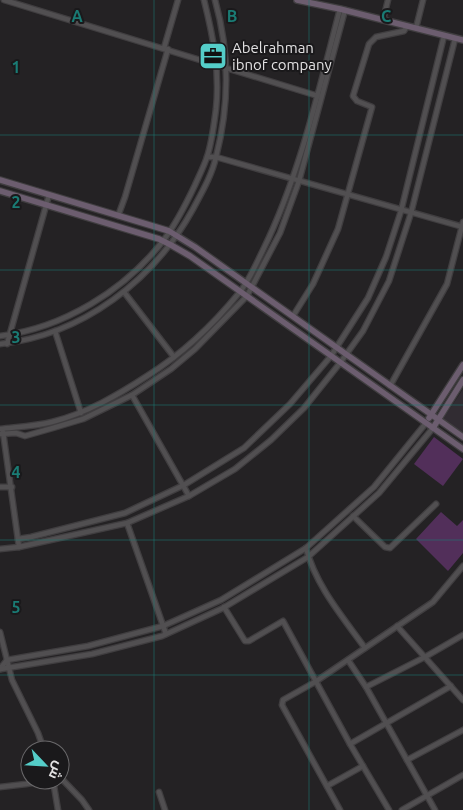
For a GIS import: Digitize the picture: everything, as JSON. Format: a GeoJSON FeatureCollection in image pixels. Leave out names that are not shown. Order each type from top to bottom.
{"type":"FeatureCollection","features":[{"type":"Feature","properties":{"kind":"street"},"geometry":{"type":"LineString","coordinates":[[4,0],[320,96]]}},
{"type":"Feature","properties":{"kind":"street"},"geometry":{"type":"LineString","coordinates":[[118,216],[125,197],[178,0]]}},
{"type":"Feature","properties":{"kind":"street"},"geometry":{"type":"LineString","coordinates":[[0,336],[39,328],[76,312],[104,295],[138,268],[163,241],[180,214],[207,157],[216,109],[218,80],[214,45],[204,0]]}},
{"type":"Feature","properties":{"kind":"street"},"geometry":{"type":"LineString","coordinates":[[0,344],[7,344],[55,331],[78,322],[109,303],[146,274],[178,236],[198,199],[216,158],[226,104],[227,67],[223,27],[215,0]]}},
{"type":"Feature","properties":{"kind":"street"},"geometry":{"type":"LineString","coordinates":[[297,0],[463,40]]}},
{"type":"Feature","properties":{"kind":"street"},"geometry":{"type":"LineString","coordinates":[[383,20],[388,0]]}},
{"type":"Feature","properties":{"kind":"street"},"geometry":{"type":"LineString","coordinates":[[416,28],[423,0]]}},
{"type":"Feature","properties":{"kind":"street"},"geometry":{"type":"LineString","coordinates":[[2,431],[25,436],[82,419],[132,395],[171,369],[196,349],[246,296],[280,233],[299,181],[342,10]]}},
{"type":"Feature","properties":{"kind":"street"},"geometry":{"type":"LineString","coordinates":[[293,316],[310,291],[338,229],[371,111],[372,107],[370,105],[356,101],[353,96],[369,44],[376,38],[404,31],[407,26]]}},
{"type":"Feature","properties":{"kind":"street"},"geometry":{"type":"LineString","coordinates":[[18,539],[125,513],[184,485],[244,448],[290,404],[331,356],[372,290],[386,258],[400,211],[444,36]]}},
{"type":"Feature","properties":{"kind":"street"},"geometry":{"type":"LineString","coordinates":[[0,550],[127,523],[189,496],[235,468],[271,440],[304,408],[363,331],[389,281],[411,213],[455,39]]}},
{"type":"Feature","properties":{"kind":"street"},"geometry":{"type":"LineString","coordinates":[[2,431],[52,422],[108,400],[174,357],[191,343],[240,292],[276,224],[320,96]]}},
{"type":"Feature","properties":{"kind":"street"},"geometry":{"type":"LineString","coordinates":[[207,157],[347,194],[400,211],[463,225],[447,284],[390,386]]}},
{"type":"Feature","properties":{"kind":"street"},"geometry":{"type":"LineString","coordinates":[[0,180],[178,236],[463,437]]}},
{"type":"Feature","properties":{"kind":"street"},"geometry":{"type":"LineString","coordinates":[[0,192],[171,244],[463,449]]}},
{"type":"Feature","properties":{"kind":"street"},"geometry":{"type":"LineString","coordinates":[[7,344],[48,195]]}},
{"type":"Feature","properties":{"kind":"street"},"geometry":{"type":"LineString","coordinates":[[124,292],[174,357]]}},
{"type":"Feature","properties":{"kind":"street"},"geometry":{"type":"LineString","coordinates":[[55,331],[82,419]]}},
{"type":"Feature","properties":{"kind":"street"},"geometry":{"type":"LineString","coordinates":[[0,669],[7,660],[92,645],[163,626],[221,600],[306,548],[374,487],[432,415],[463,365]]}},
{"type":"Feature","properties":{"kind":"street"},"geometry":{"type":"LineString","coordinates":[[0,669],[92,654],[166,634],[224,607],[308,557],[379,493],[439,420],[463,380]]}},
{"type":"Feature","properties":{"kind":"street"},"geometry":{"type":"LineString","coordinates":[[132,395],[189,496]]}},
{"type":"Feature","properties":{"kind":"street"},"geometry":{"type":"LineString","coordinates":[[2,431],[12,487],[19,547]]}},
{"type":"Feature","properties":{"kind":"street"},"geometry":{"type":"LineString","coordinates":[[0,487],[12,487]]}},
{"type":"Feature","properties":{"kind":"street"},"geometry":{"type":"LineString","coordinates":[[348,510],[388,548],[436,504]]}},
{"type":"Feature","properties":{"kind":"street"},"geometry":{"type":"LineString","coordinates":[[127,523],[166,634]]}},
{"type":"Feature","properties":{"kind":"street"},"geometry":{"type":"LineString","coordinates":[[306,548],[317,578],[328,598],[365,648]]}},
{"type":"Feature","properties":{"kind":"street"},"geometry":{"type":"LineString","coordinates":[[340,810],[282,706],[283,700],[315,682],[433,602],[463,566]]}},
{"type":"Feature","properties":{"kind":"street"},"geometry":{"type":"LineString","coordinates":[[224,607],[245,641],[249,641],[283,621],[315,682],[389,810]]}},
{"type":"Feature","properties":{"kind":"street"},"geometry":{"type":"LineString","coordinates":[[397,626],[463,700]]}},
{"type":"Feature","properties":{"kind":"street"},"geometry":{"type":"LineString","coordinates":[[0,632],[15,687],[40,740]]}},
{"type":"Feature","properties":{"kind":"street"},"geometry":{"type":"LineString","coordinates":[[366,687],[463,635]]}},
{"type":"Feature","properties":{"kind":"street"},"geometry":{"type":"LineString","coordinates":[[92,645],[92,654]]}},
{"type":"Feature","properties":{"kind":"street"},"geometry":{"type":"LineString","coordinates":[[348,660],[366,687],[436,810]]}},
{"type":"Feature","properties":{"kind":"street"},"geometry":{"type":"LineString","coordinates":[[350,744],[451,686]]}},
{"type":"Feature","properties":{"kind":"street"},"geometry":{"type":"LineString","coordinates":[[407,760],[463,730]]}},
{"type":"Feature","properties":{"kind":"street"},"geometry":{"type":"LineString","coordinates":[[327,786],[363,766]]}},
{"type":"Feature","properties":{"kind":"street"},"geometry":{"type":"LineString","coordinates":[[402,810],[463,775]]}},
{"type":"Feature","properties":{"kind":"street"},"geometry":{"type":"LineString","coordinates":[[0,787],[20,785]]}},
{"type":"Feature","properties":{"kind":"street"},"geometry":{"type":"LineString","coordinates":[[70,787],[89,810]]}},
{"type":"Feature","properties":{"kind":"street"},"geometry":{"type":"LineString","coordinates":[[55,790],[58,810]]}},
{"type":"Feature","properties":{"kind":"street"},"geometry":{"type":"LineString","coordinates":[[159,792],[164,810]]}},
{"type":"Feature","properties":{"kind":"shaded area"},"geometry":{"type":"Polygon","coordinates":[[[463,389],[463,432],[443,419],[463,389]]]}},
{"type":"Feature","properties":{"kind":"shaded area"},"geometry":{"type":"Polygon","coordinates":[[[434,437],[463,459],[443,486],[414,464],[434,437]]]}},
{"type":"Feature","properties":{"kind":"shaded area"},"geometry":{"type":"Polygon","coordinates":[[[441,512],[457,526],[463,520],[463,553],[448,571],[416,539],[441,512]]]}},
{"type":"Feature","properties":{"kind":"place","name":"Abelrahman ibnof company"},"geometry":{"type":"Point","coordinates":[213,56]}}]}
